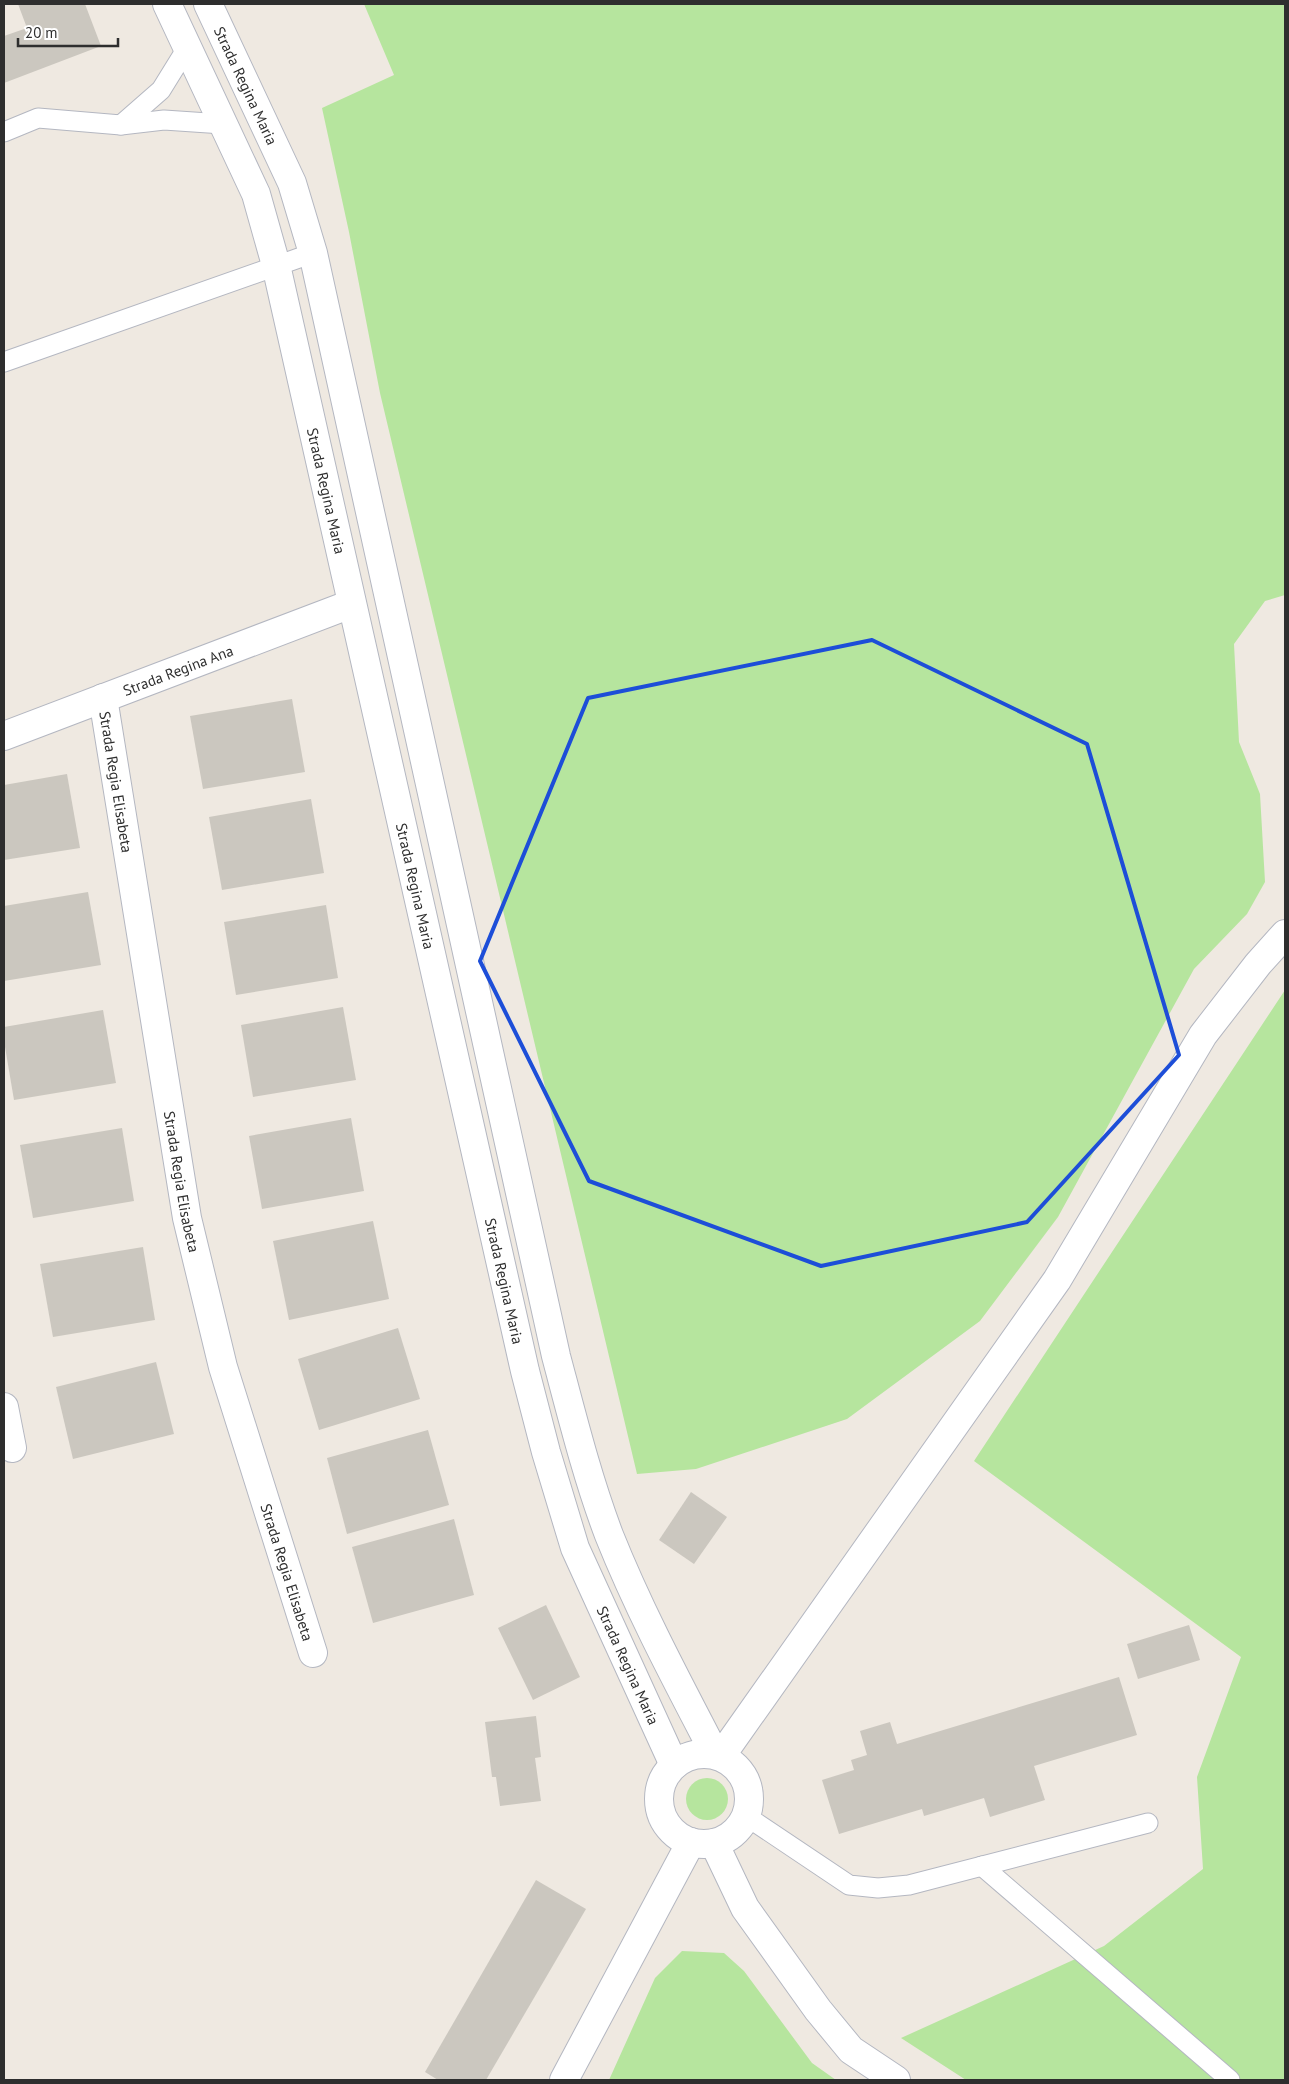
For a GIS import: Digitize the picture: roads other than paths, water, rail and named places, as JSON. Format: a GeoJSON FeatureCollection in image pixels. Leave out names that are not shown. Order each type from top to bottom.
{"type":"FeatureCollection","features":[{"type":"Feature","properties":{"kind":"street","name":"Strada Regina Maria"},"geometry":{"type":"LineString","coordinates":[[166,4],[256,194],[276,265],[522,1361],[546,1452],[575,1548],[674,1765]]}},
{"type":"Feature","properties":{"kind":"street","name":"Strada Regina Maria"},"geometry":{"type":"LineString","coordinates":[[208,4],[292,183],[313,253],[559,1365],[579,1441],[609,1534],[673,1675],[718,1755]]}},
{"type":"Feature","properties":{"kind":"street","name":"Strada Regina Ana"},"geometry":{"type":"LineString","coordinates":[[4,736],[351,604]]}},
{"type":"Feature","properties":{"kind":"street","name":"Strada Regia Elisabeta"},"geometry":{"type":"LineString","coordinates":[[102,698],[187,1218],[223,1368],[313,1653]]}},
{"type":"Feature","properties":{"kind":"street"},"geometry":{"type":"LineString","coordinates":[[718,1755],[1057,1280],[1203,1035],[1258,964],[1285,934]]}},
{"type":"Feature","properties":{"kind":"street"},"geometry":{"type":"LineString","coordinates":[[4,1407],[12,1448]]}},
{"type":"Feature","properties":{"kind":"street"},"geometry":{"type":"LineString","coordinates":[[700,1754],[718,1755],[740,1772],[747,1786],[749,1801],[746,1816],[738,1828],[727,1838],[702,1843],[678,1836],[668,1827],[659,1802],[660,1788],[665,1776],[674,1765],[686,1757],[700,1754]]}},
{"type":"Feature","properties":{"kind":"street"},"geometry":{"type":"LineString","coordinates":[[564,2080],[702,1843]]}},
{"type":"Feature","properties":{"kind":"street"},"geometry":{"type":"LineString","coordinates":[[702,1843],[745,1908],[818,2010],[851,2050],[896,2080]]}},
{"type":"Feature","properties":{"kind":"lane"},"geometry":{"type":"LineString","coordinates":[[120,125],[161,90],[188,48]]}},
{"type":"Feature","properties":{"kind":"lane"},"geometry":{"type":"LineString","coordinates":[[4,132],[38,118],[120,125],[164,120],[223,124]]}},
{"type":"Feature","properties":{"kind":"lane"},"geometry":{"type":"LineString","coordinates":[[4,362],[313,253]]}},
{"type":"Feature","properties":{"kind":"lane"},"geometry":{"type":"LineString","coordinates":[[746,1816],[849,1885],[878,1888],[909,1885],[1148,1823]]}},
{"type":"Feature","properties":{"kind":"lane"},"geometry":{"type":"LineString","coordinates":[[982,1866],[1230,2080]]}}]}
